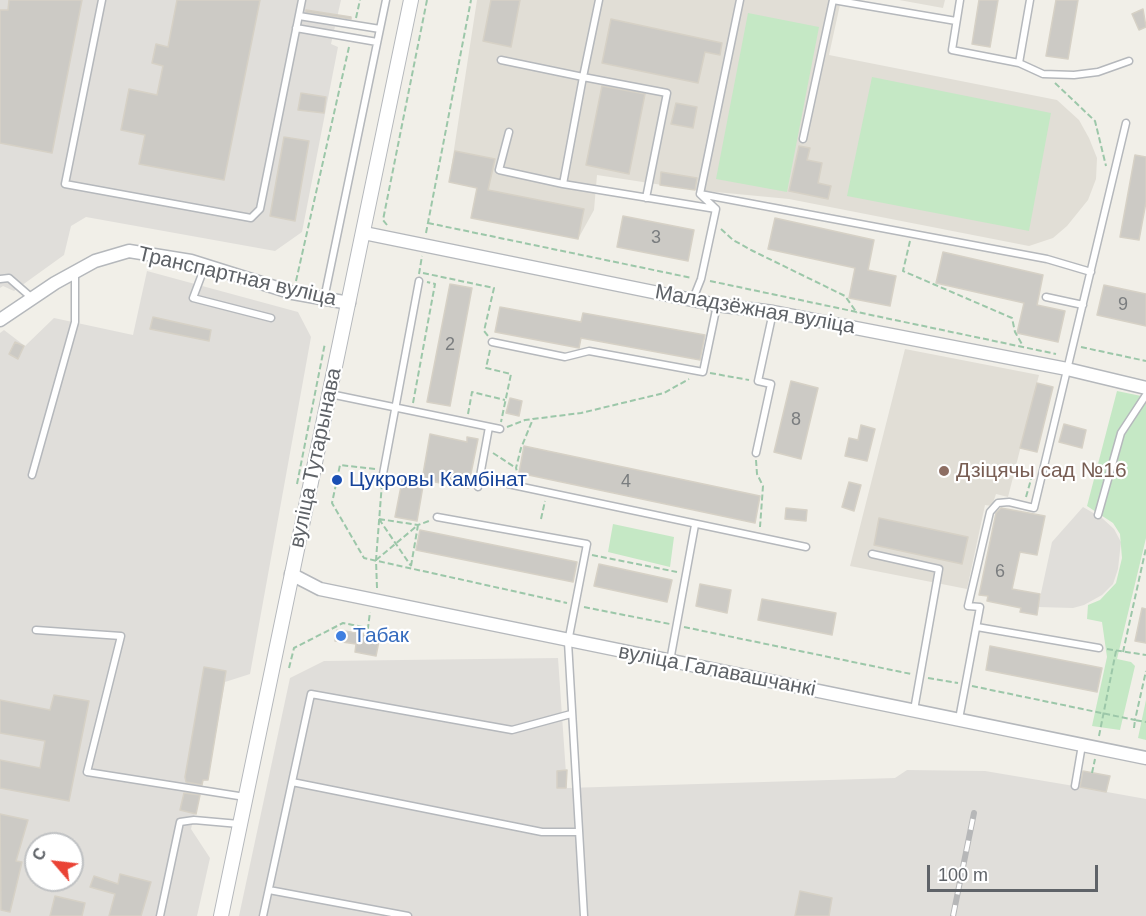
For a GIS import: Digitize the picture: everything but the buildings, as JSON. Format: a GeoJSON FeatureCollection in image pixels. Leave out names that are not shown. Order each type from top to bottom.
{"type":"FeatureCollection","features":[{"type":"Feature","properties":{"kind":"street","name":"вуліца Тутарынава"},"geometry":{"type":"LineString","coordinates":[[221,916],[411,0]]}},
{"type":"Feature","properties":{"kind":"street","name":"Маладзёжная вуліца"},"geometry":{"type":"LineString","coordinates":[[364,233],[717,305],[774,312],[1068,363],[1146,388]]}},
{"type":"Feature","properties":{"kind":"street","name":"Транспартная вуліца"},"geometry":{"type":"LineString","coordinates":[[0,320],[75,272],[114,254],[129,251],[156,254],[206,265],[293,292],[349,303]]}},
{"type":"Feature","properties":{"kind":"street","name":"вуліца Галавашчанкі"},"geometry":{"type":"LineString","coordinates":[[291,574],[320,589],[568,642],[1146,758]]}},
{"type":"Feature","properties":{"kind":"lane"},"geometry":{"type":"LineString","coordinates":[[102,0],[65,184],[251,218],[260,209],[302,0]]}},
{"type":"Feature","properties":{"kind":"lane"},"geometry":{"type":"LineString","coordinates":[[324,299],[386,0]]}},
{"type":"Feature","properties":{"kind":"lane"},"geometry":{"type":"LineString","coordinates":[[563,184],[599,0]]}},
{"type":"Feature","properties":{"kind":"lane"},"geometry":{"type":"LineString","coordinates":[[700,194],[740,0]]}},
{"type":"Feature","properties":{"kind":"lane"},"geometry":{"type":"LineString","coordinates":[[803,139],[833,0],[956,21]]}},
{"type":"Feature","properties":{"kind":"lane"},"geometry":{"type":"LineString","coordinates":[[960,0],[952,50],[1019,63],[1043,74],[1090,73],[1129,61]]}},
{"type":"Feature","properties":{"kind":"lane"},"geometry":{"type":"LineString","coordinates":[[1019,63],[1030,0]]}},
{"type":"Feature","properties":{"kind":"lane"},"geometry":{"type":"LineString","coordinates":[[299,16],[380,29]]}},
{"type":"Feature","properties":{"kind":"lane"},"geometry":{"type":"LineString","coordinates":[[296,28],[377,42]]}},
{"type":"Feature","properties":{"kind":"lane"},"geometry":{"type":"LineString","coordinates":[[501,60],[667,93],[646,198]]}},
{"type":"Feature","properties":{"kind":"lane"},"geometry":{"type":"LineString","coordinates":[[959,719],[980,608],[969,606],[990,512],[998,503],[1034,508],[1126,123]]}},
{"type":"Feature","properties":{"kind":"lane"},"geometry":{"type":"LineString","coordinates":[[509,132],[499,170],[563,184],[716,209]]}},
{"type":"Feature","properties":{"kind":"lane"},"geometry":{"type":"LineString","coordinates":[[700,194],[716,209]]}},
{"type":"Feature","properties":{"kind":"lane"},"geometry":{"type":"LineString","coordinates":[[700,194],[912,232],[1047,259],[1091,272]]}},
{"type":"Feature","properties":{"kind":"lane"},"geometry":{"type":"LineString","coordinates":[[693,299],[701,279],[716,209]]}},
{"type":"Feature","properties":{"kind":"lane"},"geometry":{"type":"LineString","coordinates":[[206,265],[193,298],[271,318]]}},
{"type":"Feature","properties":{"kind":"lane"},"geometry":{"type":"LineString","coordinates":[[32,475],[75,322],[75,272]]}},
{"type":"Feature","properties":{"kind":"lane"},"geometry":{"type":"LineString","coordinates":[[0,279],[9,278],[32,298]]}},
{"type":"Feature","properties":{"kind":"lane"},"geometry":{"type":"LineString","coordinates":[[383,472],[419,281]]}},
{"type":"Feature","properties":{"kind":"lane"},"geometry":{"type":"LineString","coordinates":[[1046,297],[1083,305]]}},
{"type":"Feature","properties":{"kind":"lane"},"geometry":{"type":"LineString","coordinates":[[492,342],[565,357],[589,351],[703,372],[717,305]]}},
{"type":"Feature","properties":{"kind":"lane"},"geometry":{"type":"LineString","coordinates":[[756,453],[771,384],[758,381],[774,312]]}},
{"type":"Feature","properties":{"kind":"lane"},"geometry":{"type":"LineString","coordinates":[[330,394],[500,429]]}},
{"type":"Feature","properties":{"kind":"lane"},"geometry":{"type":"LineString","coordinates":[[1098,515],[1121,434],[1146,395]]}},
{"type":"Feature","properties":{"kind":"lane"},"geometry":{"type":"LineString","coordinates":[[478,487],[489,427]]}},
{"type":"Feature","properties":{"kind":"lane"},"geometry":{"type":"LineString","coordinates":[[508,484],[806,547]]}},
{"type":"Feature","properties":{"kind":"lane"},"geometry":{"type":"LineString","coordinates":[[437,517],[587,544],[568,642],[584,916]]}},
{"type":"Feature","properties":{"kind":"lane"},"geometry":{"type":"LineString","coordinates":[[670,661],[695,525]]}},
{"type":"Feature","properties":{"kind":"lane"},"geometry":{"type":"LineString","coordinates":[[872,554],[939,569],[914,710]]}},
{"type":"Feature","properties":{"kind":"lane"},"geometry":{"type":"LineString","coordinates":[[977,627],[1099,648]]}},
{"type":"Feature","properties":{"kind":"lane"},"geometry":{"type":"LineString","coordinates":[[36,630],[121,636],[87,771],[246,797]]}},
{"type":"Feature","properties":{"kind":"lane"},"geometry":{"type":"LineString","coordinates":[[264,916],[311,694],[512,730],[571,714]]}},
{"type":"Feature","properties":{"kind":"lane"},"geometry":{"type":"LineString","coordinates":[[1075,786],[1082,745]]}},
{"type":"Feature","properties":{"kind":"lane"},"geometry":{"type":"LineString","coordinates":[[292,782],[543,832],[579,832]]}},
{"type":"Feature","properties":{"kind":"lane"},"geometry":{"type":"LineString","coordinates":[[160,916],[180,822],[194,820],[240,824]]}},
{"type":"Feature","properties":{"kind":"lane"},"geometry":{"type":"LineString","coordinates":[[269,890],[408,916]]}},
{"type":"Feature","properties":{"kind":"path"},"geometry":{"type":"LineString","coordinates":[[354,25],[360,0]]}},
{"type":"Feature","properties":{"kind":"path"},"geometry":{"type":"LineString","coordinates":[[390,230],[383,220],[427,0]]}},
{"type":"Feature","properties":{"kind":"path"},"geometry":{"type":"LineString","coordinates":[[417,234],[425,236],[471,0]]}},
{"type":"Feature","properties":{"kind":"path"},"geometry":{"type":"LineString","coordinates":[[293,292],[351,37]]}},
{"type":"Feature","properties":{"kind":"path"},"geometry":{"type":"LineString","coordinates":[[1043,74],[1065,91],[1095,121],[1102,141],[1109,189]]}},
{"type":"Feature","properties":{"kind":"path"},"geometry":{"type":"LineString","coordinates":[[428,223],[1023,346],[1068,363]]}},
{"type":"Feature","properties":{"kind":"path"},"geometry":{"type":"LineString","coordinates":[[713,223],[733,240],[845,296],[857,313]]}},
{"type":"Feature","properties":{"kind":"path"},"geometry":{"type":"LineString","coordinates":[[912,232],[903,271],[1011,318],[1015,332],[1023,346]]}},
{"type":"Feature","properties":{"kind":"path"},"geometry":{"type":"LineString","coordinates":[[423,250],[419,273],[494,288],[484,331],[492,342],[486,368],[511,374],[500,429],[534,419],[581,413],[664,393],[703,372],[758,381]]}},
{"type":"Feature","properties":{"kind":"path"},"geometry":{"type":"LineString","coordinates":[[412,406],[435,284],[419,281]]}},
{"type":"Feature","properties":{"kind":"path"},"geometry":{"type":"LineString","coordinates":[[1072,345],[1146,361]]}},
{"type":"Feature","properties":{"kind":"path"},"geometry":{"type":"LineString","coordinates":[[467,417],[472,392],[505,400]]}},
{"type":"Feature","properties":{"kind":"path"},"geometry":{"type":"LineString","coordinates":[[485,448],[516,468],[521,448],[534,419]]}},
{"type":"Feature","properties":{"kind":"path"},"geometry":{"type":"LineString","coordinates":[[756,453],[757,474],[763,486],[763,512],[758,536]]}},
{"type":"Feature","properties":{"kind":"path"},"geometry":{"type":"LineString","coordinates":[[378,588],[376,560],[383,472],[340,465],[332,503],[364,558],[376,560],[411,566],[575,605],[1146,722]]}},
{"type":"Feature","properties":{"kind":"path"},"geometry":{"type":"LineString","coordinates":[[1024,506],[1033,471]]}},
{"type":"Feature","properties":{"kind":"path"},"geometry":{"type":"LineString","coordinates":[[541,517],[547,493]]}},
{"type":"Feature","properties":{"kind":"path"},"geometry":{"type":"LineString","coordinates":[[376,560],[418,525],[437,517]]}},
{"type":"Feature","properties":{"kind":"path"},"geometry":{"type":"LineString","coordinates":[[379,519],[418,525]]}},
{"type":"Feature","properties":{"kind":"path"},"geometry":{"type":"LineString","coordinates":[[379,519],[411,566]]}},
{"type":"Feature","properties":{"kind":"path"},"geometry":{"type":"LineString","coordinates":[[411,566],[418,525]]}},
{"type":"Feature","properties":{"kind":"path"},"geometry":{"type":"LineString","coordinates":[[1123,651],[1146,548]]}},
{"type":"Feature","properties":{"kind":"path"},"geometry":{"type":"LineString","coordinates":[[586,554],[687,574]]}},
{"type":"Feature","properties":{"kind":"path"},"geometry":{"type":"LineString","coordinates":[[289,668],[294,648],[343,623],[368,628],[371,609]]}},
{"type":"Feature","properties":{"kind":"path"},"geometry":{"type":"LineString","coordinates":[[1099,648],[1146,655]]}},
{"type":"Feature","properties":{"kind":"path"},"geometry":{"type":"LineString","coordinates":[[1103,714],[1116,651]]}},
{"type":"Feature","properties":{"kind":"path"},"geometry":{"type":"LineString","coordinates":[[1134,728],[1146,671]]}},
{"type":"Feature","properties":{"kind":"shaded area"},"geometry":{"type":"Polygon","coordinates":[[[0,0],[341,0],[331,44],[338,47],[302,232],[275,251],[86,217],[71,226],[64,255],[14,291],[3,286],[0,288],[0,0]]]}},
{"type":"Feature","properties":{"kind":"shaded area"},"geometry":{"type":"Polygon","coordinates":[[[477,0],[841,0],[829,55],[1057,100],[1079,120],[1089,138],[1097,158],[1096,179],[1088,200],[1067,226],[1053,238],[1029,246],[789,199],[695,190],[597,175],[594,210],[578,239],[477,188],[449,182],[477,0]]]}},
{"type":"Feature","properties":{"kind":"shaded area"},"geometry":{"type":"Polygon","coordinates":[[[899,0],[945,0],[943,8],[899,0]]]}},
{"type":"Feature","properties":{"kind":"shaded area"},"geometry":{"type":"Polygon","coordinates":[[[147,271],[298,312],[311,337],[250,674],[225,682],[208,780],[203,781],[191,829],[210,858],[197,916],[0,916],[0,333],[4,330],[25,346],[54,318],[133,335],[147,271]]]}},
{"type":"Feature","properties":{"kind":"shaded area","name":"Дзіцячы сад №16"},"geometry":{"type":"Polygon","coordinates":[[[905,349],[1039,375],[1008,497],[996,494],[992,506],[985,505],[967,589],[850,566],[905,349]]]}},
{"type":"Feature","properties":{"kind":"shaded area"},"geometry":{"type":"Polygon","coordinates":[[[1083,507],[1102,518],[1114,529],[1121,542],[1118,569],[1113,584],[1102,595],[1084,605],[1073,608],[1038,607],[1052,542],[1083,507]]]}},
{"type":"Feature","properties":{"kind":"shaded area"},"geometry":{"type":"Polygon","coordinates":[[[558,658],[567,788],[895,778],[907,770],[985,771],[1080,787],[1083,771],[1109,776],[1107,792],[1146,799],[1146,916],[239,916],[290,678],[324,661],[558,658]]]}},
{"type":"Feature","properties":{"kind":"green space"},"geometry":{"type":"Polygon","coordinates":[[[748,13],[819,27],[787,192],[716,179],[748,13]]]}},
{"type":"Feature","properties":{"kind":"green space"},"geometry":{"type":"Polygon","coordinates":[[[872,77],[1051,113],[1029,231],[847,196],[872,77]]]}},
{"type":"Feature","properties":{"kind":"green space"},"geometry":{"type":"Polygon","coordinates":[[[1117,391],[1146,397],[1146,538],[1117,659],[1131,662],[1135,666],[1120,730],[1092,726],[1107,657],[1102,622],[1087,619],[1088,605],[1100,600],[1116,583],[1122,558],[1120,534],[1113,523],[1087,506],[1117,391]]]}},
{"type":"Feature","properties":{"kind":"green space"},"geometry":{"type":"Polygon","coordinates":[[[613,524],[674,537],[670,567],[608,552],[613,524]]]}},
{"type":"Feature","properties":{"kind":"green space"},"geometry":{"type":"Polygon","coordinates":[[[1146,700],[1146,740],[1138,738],[1146,700]]]}},
{"type":"Feature","properties":{"kind":"railway"},"geometry":{"type":"LineString","coordinates":[[953,916],[974,813]]}},
{"type":"Feature","properties":{"kind":"place","name":"Дзіцячы сад №16"},"geometry":{"type":"Point","coordinates":[944,471]}},
{"type":"Feature","properties":{"kind":"place","name":"Цукровы Камбінат"},"geometry":{"type":"Point","coordinates":[337,480]}},
{"type":"Feature","properties":{"kind":"place","name":"Табак"},"geometry":{"type":"Point","coordinates":[341,636]}}]}
